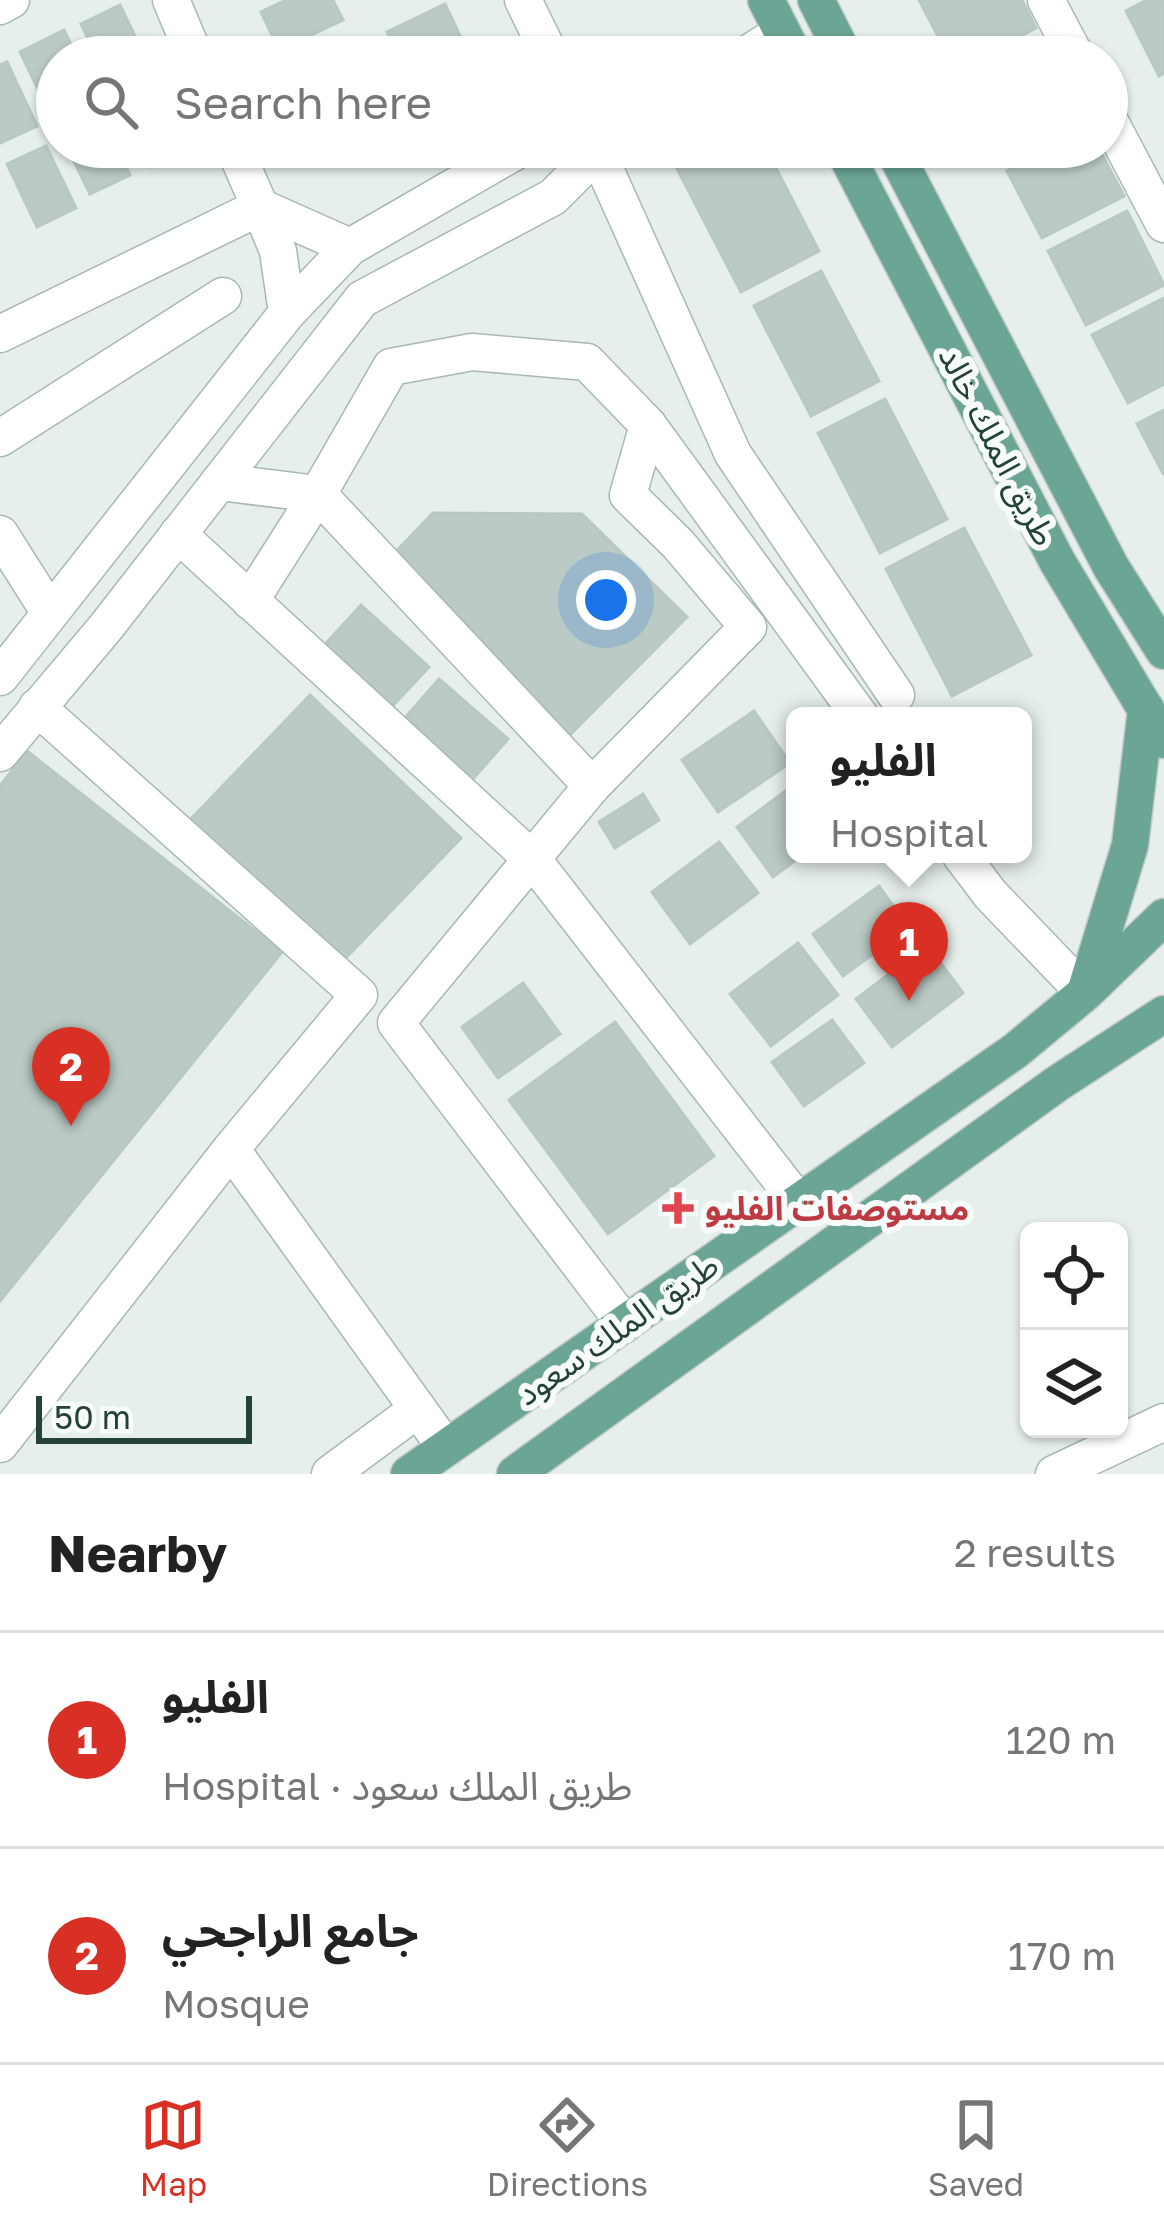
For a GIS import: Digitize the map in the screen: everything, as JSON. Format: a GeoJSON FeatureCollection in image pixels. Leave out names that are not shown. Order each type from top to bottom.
{"type":"FeatureCollection","features":[{"type":"Feature","properties":{"kind":"main road"},"geometry":{"type":"LineString","coordinates":[[816,0],[834,36]]}},
{"type":"Feature","properties":{"kind":"main road","name":"طريق الملك خالد"},"geometry":{"type":"LineString","coordinates":[[853,168],[1057,561],[1155,724]]}},
{"type":"Feature","properties":{"kind":"main road","name":"طريق الملك خالد"},"geometry":{"type":"LineString","coordinates":[[903,168],[1111,567],[1164,651]]}},
{"type":"Feature","properties":{"kind":"main road"},"geometry":{"type":"LineString","coordinates":[[1084,993],[1130,845],[1155,724]]}},
{"type":"Feature","properties":{"kind":"main road","name":"طريق الملك سعود"},"geometry":{"type":"LineString","coordinates":[[409,1474],[1015,1051],[1164,917]]}},
{"type":"Feature","properties":{"kind":"main road","name":"طريق الملك سعود"},"geometry":{"type":"LineString","coordinates":[[515,1474],[1058,1083],[1164,1014]]}},
{"type":"Feature","properties":{"kind":"street"},"geometry":{"type":"LineString","coordinates":[[0,6],[11,0]]}},
{"type":"Feature","properties":{"kind":"street"},"geometry":{"type":"LineString","coordinates":[[171,0],[186,36]]}},
{"type":"Feature","properties":{"kind":"street"},"geometry":{"type":"LineString","coordinates":[[523,0],[541,36]]}},
{"type":"Feature","properties":{"kind":"street"},"geometry":{"type":"LineString","coordinates":[[1046,0],[1065,36]]}},
{"type":"Feature","properties":{"kind":"street"},"geometry":{"type":"LineString","coordinates":[[1128,156],[1164,224]]}},
{"type":"Feature","properties":{"kind":"street"},"geometry":{"type":"LineString","coordinates":[[243,168],[278,251],[287,313]]}},
{"type":"Feature","properties":{"kind":"street"},"geometry":{"type":"LineString","coordinates":[[0,677],[287,313],[350,247],[487,168]]}},
{"type":"Feature","properties":{"kind":"street"},"geometry":{"type":"LineString","coordinates":[[0,753],[362,299],[553,197],[580,168]]}},
{"type":"Feature","properties":{"kind":"street"},"geometry":{"type":"LineString","coordinates":[[608,168],[734,454],[896,695]]}},
{"type":"Feature","properties":{"kind":"street"},"geometry":{"type":"LineString","coordinates":[[0,334],[260,207],[350,247]]}},
{"type":"Feature","properties":{"kind":"street"},"geometry":{"type":"LineString","coordinates":[[0,438],[223,296]]}},
{"type":"Feature","properties":{"kind":"street"},"geometry":{"type":"LineString","coordinates":[[250,601],[319,494],[391,368],[472,352],[587,362],[648,425],[853,707]]}},
{"type":"Feature","properties":{"kind":"street"},"geometry":{"type":"LineString","coordinates":[[625,1324],[397,1023],[592,786],[748,627],[678,544],[628,495],[648,425]]}},
{"type":"Feature","properties":{"kind":"street"},"geometry":{"type":"LineString","coordinates":[[219,482],[319,494],[592,786]]}},
{"type":"Feature","properties":{"kind":"street"},"geometry":{"type":"LineString","coordinates":[[0,534],[50,613]]}},
{"type":"Feature","properties":{"kind":"street"},"geometry":{"type":"LineString","coordinates":[[178,534],[532,860],[799,1203]]}},
{"type":"Feature","properties":{"kind":"street"},"geometry":{"type":"LineString","coordinates":[[0,1444],[231,1149],[359,995],[37,707]]}},
{"type":"Feature","properties":{"kind":"street"},"geometry":{"type":"LineString","coordinates":[[967,863],[1084,993]]}},
{"type":"Feature","properties":{"kind":"street"},"geometry":{"type":"LineString","coordinates":[[231,1149],[446,1448]]}},
{"type":"Feature","properties":{"kind":"street"},"geometry":{"type":"LineString","coordinates":[[329,1474],[418,1409]]}},
{"type":"Feature","properties":{"kind":"street"},"geometry":{"type":"LineString","coordinates":[[1054,1474],[1164,1422]]}},
{"type":"Feature","properties":{"kind":"building"},"geometry":{"type":"Polygon","coordinates":[[[286,0],[333,0],[343,20],[309,36],[272,36],[261,12],[286,0]]]}},
{"type":"Feature","properties":{"kind":"building"},"geometry":{"type":"Polygon","coordinates":[[[919,0],[1022,0],[1036,28],[1021,36],[938,36],[919,0]]]}},
{"type":"Feature","properties":{"kind":"building"},"geometry":{"type":"Polygon","coordinates":[[[1147,0],[1164,0],[1164,73],[1159,76],[1126,11],[1147,0]]]}},
{"type":"Feature","properties":{"kind":"building"},"geometry":{"type":"Polygon","coordinates":[[[445,4],[460,36],[389,36],[387,32],[445,4]]]}},
{"type":"Feature","properties":{"kind":"building"},"geometry":{"type":"Polygon","coordinates":[[[120,5],[135,36],[87,36],[81,24],[120,5]]]}},
{"type":"Feature","properties":{"kind":"building"},"geometry":{"type":"Polygon","coordinates":[[[36,44],[36,85],[20,52],[36,44]]]}},
{"type":"Feature","properties":{"kind":"building"},"geometry":{"type":"Polygon","coordinates":[[[7,62],[36,126],[0,143],[0,65],[7,62]]]}},
{"type":"Feature","properties":{"kind":"building"},"geometry":{"type":"Polygon","coordinates":[[[36,151],[36,168],[57,168],[76,208],[37,227],[7,164],[36,151]]]}},
{"type":"Feature","properties":{"kind":"building"},"geometry":{"type":"Polygon","coordinates":[[[77,168],[127,168],[130,175],[90,194],[77,168]]]}},
{"type":"Feature","properties":{"kind":"building"},"geometry":{"type":"Polygon","coordinates":[[[677,168],[776,168],[819,251],[741,292],[677,168]]]}},
{"type":"Feature","properties":{"kind":"building"},"geometry":{"type":"Polygon","coordinates":[[[1109,168],[1124,196],[1042,238],[1007,171],[1109,168]]]}},
{"type":"Feature","properties":{"kind":"building"},"geometry":{"type":"Polygon","coordinates":[[[1127,211],[1164,285],[1086,325],[1048,251],[1127,211]]]}},
{"type":"Feature","properties":{"kind":"building"},"geometry":{"type":"Polygon","coordinates":[[[821,271],[879,381],[811,416],[754,306],[821,271]]]}},
{"type":"Feature","properties":{"kind":"building"},"geometry":{"type":"Polygon","coordinates":[[[1164,298],[1164,384],[1128,403],[1092,335],[1164,298]]]}},
{"type":"Feature","properties":{"kind":"building"},"geometry":{"type":"Polygon","coordinates":[[[885,399],[947,519],[880,553],[818,433],[885,399]]]}},
{"type":"Feature","properties":{"kind":"building"},"geometry":{"type":"Polygon","coordinates":[[[1164,410],[1164,475],[1137,424],[1164,410]]]}},
{"type":"Feature","properties":{"kind":"building"},"geometry":{"type":"Polygon","coordinates":[[[433,513],[582,514],[687,617],[566,739],[385,563],[433,513]]]}},
{"type":"Feature","properties":{"kind":"building"},"geometry":{"type":"Polygon","coordinates":[[[964,528],[1031,655],[952,696],[886,569],[964,528]]]}},
{"type":"Feature","properties":{"kind":"building"},"geometry":{"type":"Polygon","coordinates":[[[361,605],[429,667],[386,713],[319,651],[361,605]]]}},
{"type":"Feature","properties":{"kind":"building"},"geometry":{"type":"Polygon","coordinates":[[[439,679],[508,739],[465,788],[396,728],[439,679]]]}},
{"type":"Feature","properties":{"kind":"building"},"geometry":{"type":"Polygon","coordinates":[[[310,695],[461,838],[342,962],[191,819],[310,695]]]}},
{"type":"Feature","properties":{"kind":"building"},"geometry":{"type":"Polygon","coordinates":[[[754,711],[786,757],[786,766],[718,812],[682,760],[754,711]]]}},
{"type":"Feature","properties":{"kind":"building"},"geometry":{"type":"Polygon","coordinates":[[[27,751],[282,952],[0,1301],[0,786],[27,751]]]}},
{"type":"Feature","properties":{"kind":"building"},"geometry":{"type":"Polygon","coordinates":[[[786,791],[786,863],[792,863],[773,877],[737,827],[786,791]]]}},
{"type":"Feature","properties":{"kind":"building"},"geometry":{"type":"Polygon","coordinates":[[[643,794],[659,820],[615,848],[599,822],[643,794]]]}},
{"type":"Feature","properties":{"kind":"building"},"geometry":{"type":"Polygon","coordinates":[[[719,842],[758,893],[690,944],[652,892],[719,842]]]}},
{"type":"Feature","properties":{"kind":"building"},"geometry":{"type":"Polygon","coordinates":[[[879,886],[909,928],[843,976],[813,934],[879,886]]]}},
{"type":"Feature","properties":{"kind":"building"},"geometry":{"type":"Polygon","coordinates":[[[798,943],[838,995],[771,1046],[730,994],[798,943]]]}},
{"type":"Feature","properties":{"kind":"building"},"geometry":{"type":"Polygon","coordinates":[[[927,945],[963,993],[892,1047],[856,999],[927,945]]]}},
{"type":"Feature","properties":{"kind":"building"},"geometry":{"type":"Polygon","coordinates":[[[523,983],[560,1034],[498,1078],[462,1027],[523,983]]]}},
{"type":"Feature","properties":{"kind":"building"},"geometry":{"type":"Polygon","coordinates":[[[832,1020],[864,1063],[804,1106],[772,1062],[832,1020]]]}},
{"type":"Feature","properties":{"kind":"building"},"geometry":{"type":"Polygon","coordinates":[[[615,1022],[714,1156],[608,1234],[509,1100],[615,1022]]]}},
{"type":"Feature","properties":{"kind":"place","name":"الفليو"},"geometry":{"type":"Point","coordinates":[909,1001]}},
{"type":"Feature","properties":{"kind":"place","name":"جامع الراجحي"},"geometry":{"type":"Point","coordinates":[71,1126]}},
{"type":"Feature","properties":{"kind":"place","name":"مستوصفات الفليو"},"geometry":{"type":"Point","coordinates":[678,1208]}}]}
